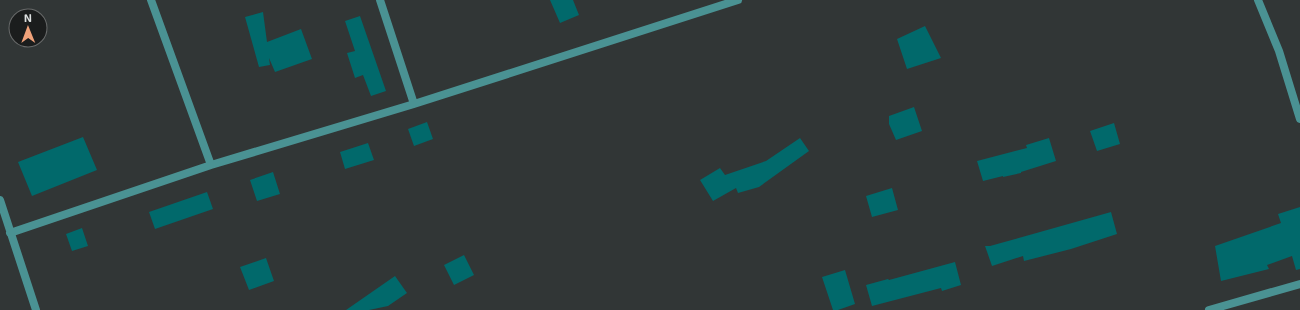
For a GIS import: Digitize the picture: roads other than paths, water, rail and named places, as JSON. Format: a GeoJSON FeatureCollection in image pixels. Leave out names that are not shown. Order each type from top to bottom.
{"type":"FeatureCollection","features":[{"type":"Feature","properties":{"kind":"street"},"geometry":{"type":"LineString","coordinates":[[151,0],[211,165]]}},
{"type":"Feature","properties":{"kind":"street"},"geometry":{"type":"LineString","coordinates":[[380,0],[414,104]]}},
{"type":"Feature","properties":{"kind":"street"},"geometry":{"type":"LineString","coordinates":[[10,233],[211,165],[414,104],[738,0]]}},
{"type":"Feature","properties":{"kind":"street"},"geometry":{"type":"LineString","coordinates":[[1258,0],[1279,51],[1300,119]]}},
{"type":"Feature","properties":{"kind":"street"},"geometry":{"type":"LineString","coordinates":[[0,200],[36,310]]}},
{"type":"Feature","properties":{"kind":"street"},"geometry":{"type":"LineString","coordinates":[[1209,310],[1300,284]]}}]}
